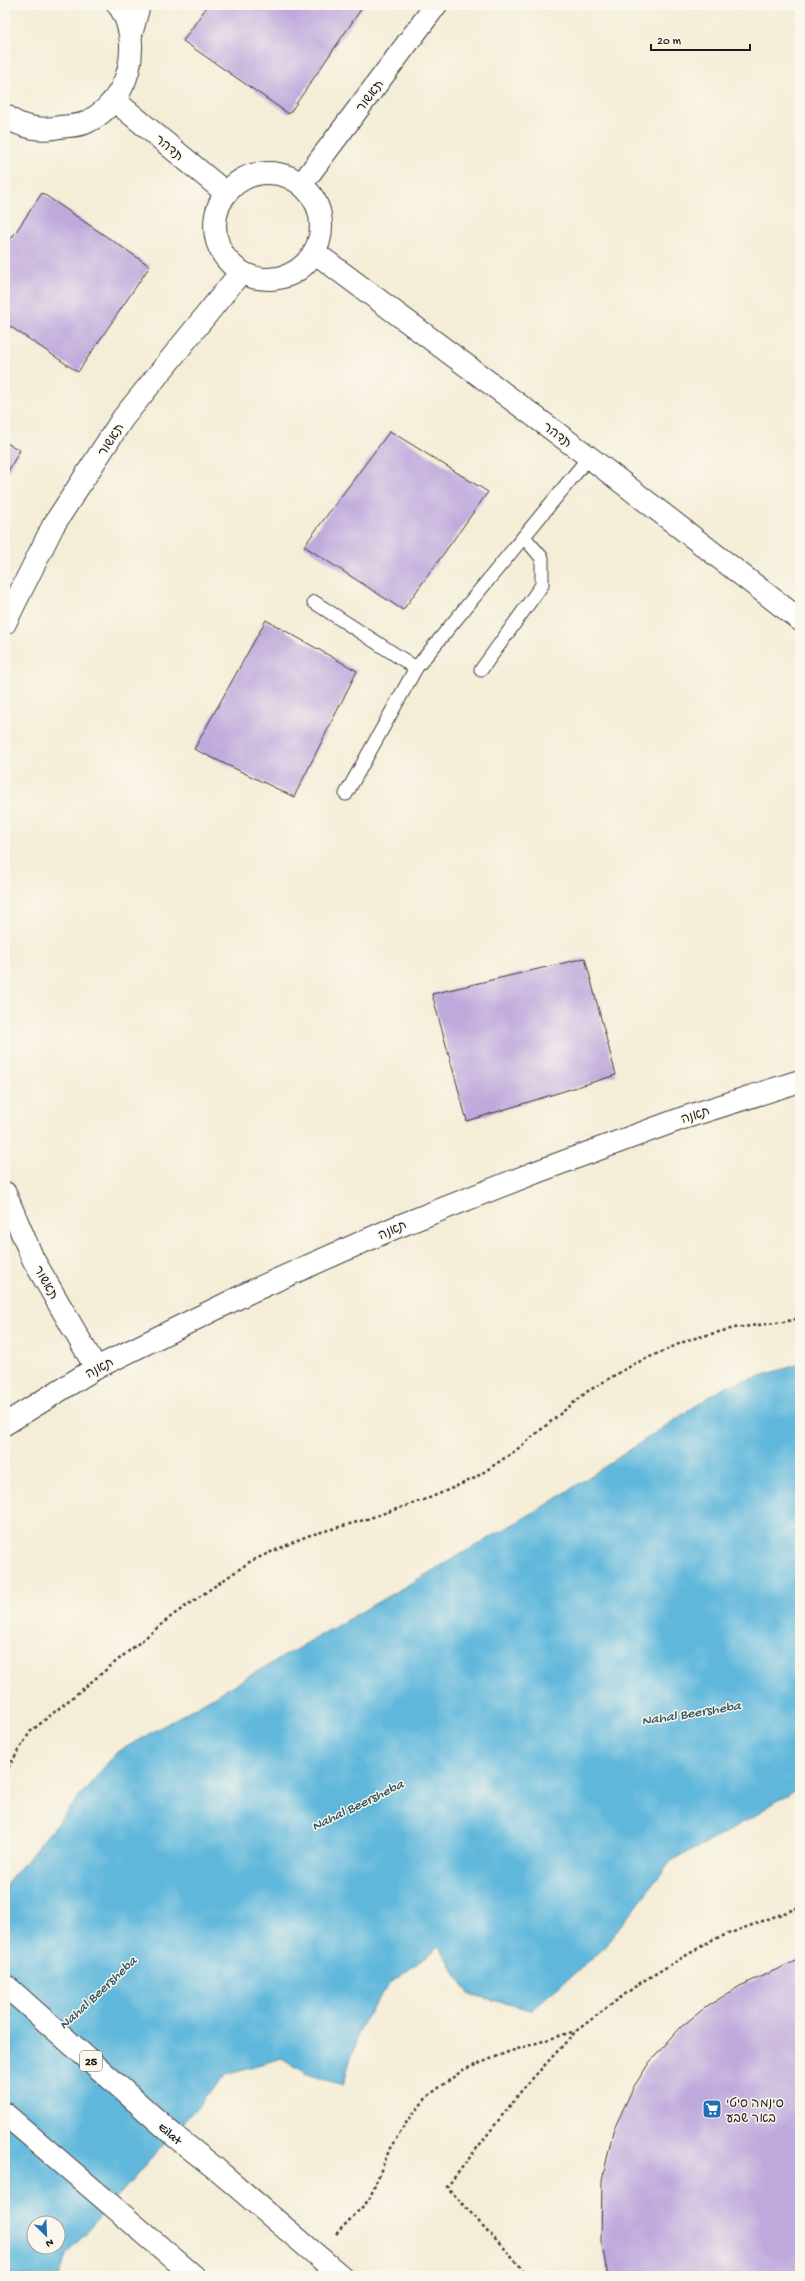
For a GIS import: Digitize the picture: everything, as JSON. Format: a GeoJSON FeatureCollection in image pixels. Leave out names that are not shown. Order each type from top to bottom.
{"type":"FeatureCollection","features":[{"type":"Feature","properties":{"kind":"main road"},"geometry":{"type":"LineString","coordinates":[[118,5],[122,10],[131,35]]}},
{"type":"Feature","properties":{"kind":"main road"},"geometry":{"type":"LineString","coordinates":[[5,132],[51,129],[86,123],[108,108],[123,86],[131,61],[131,35],[139,5]]}},
{"type":"Feature","properties":{"kind":"main road","name":"תאשור"},"geometry":{"type":"LineString","coordinates":[[301,185],[436,5]]}},
{"type":"Feature","properties":{"kind":"main road","name":"תדהר"},"geometry":{"type":"LineString","coordinates":[[114,100],[226,194]]}},
{"type":"Feature","properties":{"kind":"main road"},"geometry":{"type":"LineString","coordinates":[[5,116],[34,129],[51,129]]}},
{"type":"Feature","properties":{"kind":"main road"},"geometry":{"type":"LineString","coordinates":[[263,174],[279,174],[301,185],[312,197],[319,213],[321,229],[314,252],[296,271],[281,278],[264,279],[241,272],[223,255],[219,248],[215,232],[216,215],[221,200],[238,182],[263,174]]}},
{"type":"Feature","properties":{"kind":"main road","name":"תדהר"},"geometry":{"type":"LineString","coordinates":[[314,252],[589,457],[800,620]]}},
{"type":"Feature","properties":{"kind":"main road","name":"תאשור"},"geometry":{"type":"LineString","coordinates":[[5,623],[53,526],[123,418],[241,272]]}},
{"type":"Feature","properties":{"kind":"main road","name":"תאנה"},"geometry":{"type":"LineString","coordinates":[[5,1424],[96,1368],[252,1292],[394,1228],[539,1170],[683,1118],[800,1080]]}},
{"type":"Feature","properties":{"kind":"main road","name":"תאשור"},"geometry":{"type":"LineString","coordinates":[[5,1192],[33,1259],[96,1368]]}},
{"type":"Feature","properties":{"kind":"main road","name":"Eilat"},"geometry":{"type":"LineString","coordinates":[[5,1985],[177,2138],[341,2276]]}},
{"type":"Feature","properties":{"kind":"main road"},"geometry":{"type":"LineString","coordinates":[[5,2114],[153,2239],[194,2276]]}},
{"type":"Feature","properties":{"kind":"lane"},"geometry":{"type":"LineString","coordinates":[[346,794],[416,668],[589,457]]}},
{"type":"Feature","properties":{"kind":"lane"},"geometry":{"type":"LineString","coordinates":[[481,670],[542,585],[542,558],[524,536]]}},
{"type":"Feature","properties":{"kind":"lane"},"geometry":{"type":"LineString","coordinates":[[314,602],[416,668]]}},
{"type":"Feature","properties":{"kind":"path"},"geometry":{"type":"LineString","coordinates":[[5,1773],[30,1732],[173,1615],[251,1561],[307,1536],[364,1520],[432,1497],[474,1478],[515,1451],[588,1391],[634,1364],[674,1346],[688,1340],[734,1328],[784,1322],[800,1318]]}},
{"type":"Feature","properties":{"kind":"path"},"geometry":{"type":"LineString","coordinates":[[529,2276],[447,2187],[522,2090],[576,2031],[640,1983],[712,1940],[800,1907]]}},
{"type":"Feature","properties":{"kind":"path"},"geometry":{"type":"LineString","coordinates":[[315,2254],[369,2200],[390,2148],[408,2120],[428,2096],[463,2070],[508,2052],[576,2031]]}},
{"type":"Feature","properties":{"kind":"water","name":"Nahal Beersheba"},"geometry":{"type":"Polygon","coordinates":[[[800,1364],[800,1787],[727,1832],[671,1861],[602,1950],[531,2010],[469,1994],[439,1947],[388,1985],[360,2027],[343,2085],[307,2074],[282,2058],[226,2074],[66,2255],[60,2276],[5,2276],[5,1886],[116,1753],[550,1503],[724,1387],[800,1364]]]}},
{"type":"Feature","properties":{"kind":"building"},"geometry":{"type":"Polygon","coordinates":[[[208,5],[364,5],[289,114],[183,41],[208,5]]]}},
{"type":"Feature","properties":{"kind":"building"},"geometry":{"type":"Polygon","coordinates":[[[42,193],[150,266],[78,372],[5,323],[5,248],[42,193]]]}},
{"type":"Feature","properties":{"kind":"building"},"geometry":{"type":"Polygon","coordinates":[[[390,431],[488,492],[403,610],[304,546],[390,431]]]}},
{"type":"Feature","properties":{"kind":"building"},"geometry":{"type":"Polygon","coordinates":[[[5,442],[20,450],[5,477],[5,442]]]}},
{"type":"Feature","properties":{"kind":"building"},"geometry":{"type":"Polygon","coordinates":[[[266,620],[357,671],[294,797],[194,749],[266,620]]]}},
{"type":"Feature","properties":{"kind":"building"},"geometry":{"type":"Polygon","coordinates":[[[585,958],[616,1075],[467,1121],[432,994],[585,958]]]}},
{"type":"Feature","properties":{"kind":"building","name":"סינמה סיטי באר שבע"},"geometry":{"type":"Polygon","coordinates":[[[800,1959],[800,2276],[608,2276],[601,2241],[602,2181],[613,2131],[633,2088],[649,2063],[682,2026],[706,2007],[740,1986],[800,1959]]]}},
{"type":"Feature","properties":{"kind":"place","name":"סינמה סיטי באר שבע"},"geometry":{"type":"Point","coordinates":[712,2109]}}]}
